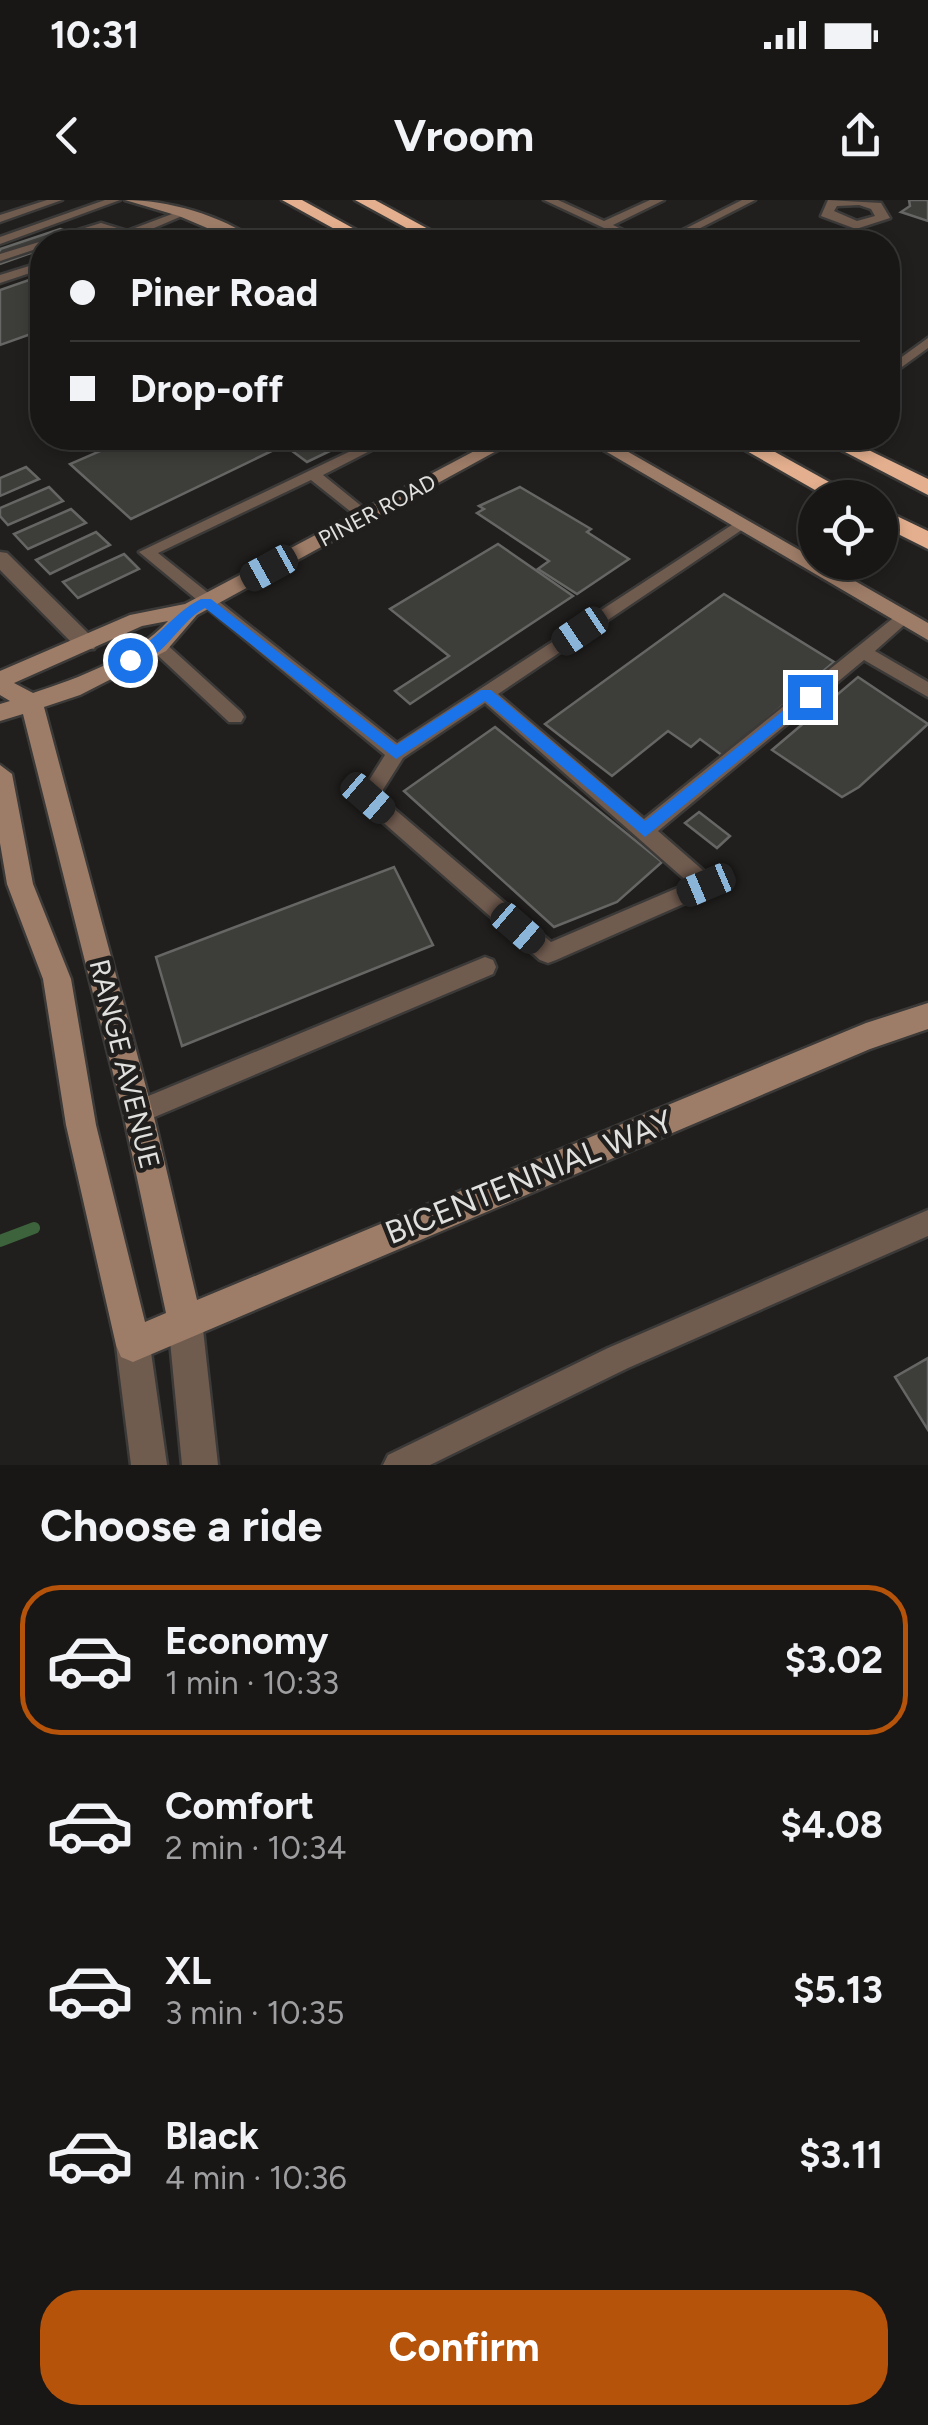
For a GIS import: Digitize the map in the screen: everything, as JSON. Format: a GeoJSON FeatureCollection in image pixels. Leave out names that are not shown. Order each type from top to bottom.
{"type":"FeatureCollection","features":[{"type":"Feature","properties":{"kind":"highway"},"geometry":{"type":"LineString","coordinates":[[290,200],[347,230]]}},
{"type":"Feature","properties":{"kind":"highway"},"geometry":{"type":"LineString","coordinates":[[363,200],[421,230]]}},
{"type":"Feature","properties":{"kind":"highway"},"geometry":{"type":"LineString","coordinates":[[388,200],[434,230]]}},
{"type":"Feature","properties":{"kind":"highway"},"geometry":{"type":"LineString","coordinates":[[757,450],[813,480]]}},
{"type":"Feature","properties":{"kind":"highway"},"geometry":{"type":"LineString","coordinates":[[852,450],[928,488]]}},
{"type":"Feature","properties":{"kind":"highway"},"geometry":{"type":"LineString","coordinates":[[898,525],[928,541]]}},
{"type":"Feature","properties":{"kind":"main road"},"geometry":{"type":"LineString","coordinates":[[132,200],[184,214],[222,230]]}},
{"type":"Feature","properties":{"kind":"main road","name":"PINER ROAD"},"geometry":{"type":"LineString","coordinates":[[0,682],[137,620],[198,606],[489,450]]}},
{"type":"Feature","properties":{"kind":"main road"},"geometry":{"type":"LineString","coordinates":[[613,450],[928,633]]}},
{"type":"Feature","properties":{"kind":"main road","name":"PINER ROAD"},"geometry":{"type":"LineString","coordinates":[[0,713],[32,703],[158,646],[198,606]]}},
{"type":"Feature","properties":{"kind":"main road"},"geometry":{"type":"LineString","coordinates":[[0,682],[32,703]]}},
{"type":"Feature","properties":{"kind":"main road","name":"RANGE AVENUE"},"geometry":{"type":"LineString","coordinates":[[32,703],[138,1112],[184,1320]]}},
{"type":"Feature","properties":{"kind":"main road","name":"RANGE AVENUE"},"geometry":{"type":"LineString","coordinates":[[0,774],[20,884],[57,979],[85,1144],[133,1345]]}},
{"type":"Feature","properties":{"kind":"main road","name":"BICENTENNIAL WAY"},"geometry":{"type":"LineString","coordinates":[[133,1345],[184,1320],[866,1036],[928,1016]]}},
{"type":"Feature","properties":{"kind":"street"},"geometry":{"type":"LineString","coordinates":[[826,202],[871,202],[881,210],[883,218],[866,225],[830,217],[826,202]]}},
{"type":"Feature","properties":{"kind":"street"},"geometry":{"type":"LineString","coordinates":[[0,558],[86,644]]}},
{"type":"Feature","properties":{"kind":"street","name":"RANGE AVENUE"},"geometry":{"type":"LineString","coordinates":[[184,1320],[200,1465]]}},
{"type":"Feature","properties":{"kind":"street","name":"RANGE AVENUE"},"geometry":{"type":"LineString","coordinates":[[133,1345],[150,1448],[148,1465]]}},
{"type":"Feature","properties":{"kind":"lane"},"geometry":{"type":"LineString","coordinates":[[0,219],[57,200]]}},
{"type":"Feature","properties":{"kind":"lane"},"geometry":{"type":"LineString","coordinates":[[31,230],[115,200]]}},
{"type":"Feature","properties":{"kind":"lane"},"geometry":{"type":"LineString","coordinates":[[549,200],[615,230]]}},
{"type":"Feature","properties":{"kind":"lane"},"geometry":{"type":"LineString","coordinates":[[604,225],[660,200]]}},
{"type":"Feature","properties":{"kind":"lane"},"geometry":{"type":"LineString","coordinates":[[689,230],[750,200]]}},
{"type":"Feature","properties":{"kind":"lane"},"geometry":{"type":"LineString","coordinates":[[142,230],[184,214]]}},
{"type":"Feature","properties":{"kind":"lane"},"geometry":{"type":"LineString","coordinates":[[82,230],[94,226],[110,230]]}},
{"type":"Feature","properties":{"kind":"lane"},"geometry":{"type":"LineString","coordinates":[[0,241],[30,230]]}},
{"type":"Feature","properties":{"kind":"lane"},"geometry":{"type":"LineString","coordinates":[[0,258],[30,248]]}},
{"type":"Feature","properties":{"kind":"lane"},"geometry":{"type":"LineString","coordinates":[[0,279],[30,269]]}},
{"type":"Feature","properties":{"kind":"lane"},"geometry":{"type":"LineString","coordinates":[[900,363],[928,342]]}},
{"type":"Feature","properties":{"kind":"lane"},"geometry":{"type":"LineString","coordinates":[[363,450],[147,552],[198,606],[396,754]]}},
{"type":"Feature","properties":{"kind":"lane"},"geometry":{"type":"LineString","coordinates":[[313,474],[365,516]]}},
{"type":"Feature","properties":{"kind":"lane"},"geometry":{"type":"LineString","coordinates":[[486,694],[706,885],[548,954],[368,798],[396,754],[740,524]]}},
{"type":"Feature","properties":{"kind":"lane"},"geometry":{"type":"LineString","coordinates":[[645,830],[903,618]]}},
{"type":"Feature","properties":{"kind":"lane"},"geometry":{"type":"LineString","coordinates":[[158,646],[235,717]]}},
{"type":"Feature","properties":{"kind":"lane"},"geometry":{"type":"LineString","coordinates":[[865,652],[928,690]]}},
{"type":"Feature","properties":{"kind":"lane"},"geometry":{"type":"LineString","coordinates":[[138,1112],[484,966]]}},
{"type":"Feature","properties":{"kind":"lane"},"geometry":{"type":"LineString","coordinates":[[398,1465],[618,1358],[928,1223]]}},
{"type":"Feature","properties":{"kind":"building"},"geometry":{"type":"Polygon","coordinates":[[[909,200],[928,200],[928,221],[901,212],[910,206],[909,200]]]}},
{"type":"Feature","properties":{"kind":"building"},"geometry":{"type":"Polygon","coordinates":[[[30,239],[30,253],[0,264],[0,249],[30,239]]]}},
{"type":"Feature","properties":{"kind":"building"},"geometry":{"type":"Polygon","coordinates":[[[30,280],[30,334],[0,345],[0,290],[30,280]]]}},
{"type":"Feature","properties":{"kind":"building"},"geometry":{"type":"Polygon","coordinates":[[[102,450],[274,450],[131,519],[70,464],[102,450]]]}},
{"type":"Feature","properties":{"kind":"building"},"geometry":{"type":"Polygon","coordinates":[[[291,450],[332,450],[307,462],[291,450]]]}},
{"type":"Feature","properties":{"kind":"building"},"geometry":{"type":"Polygon","coordinates":[[[26,467],[39,479],[0,496],[0,478],[26,467]]]}},
{"type":"Feature","properties":{"kind":"building"},"geometry":{"type":"Polygon","coordinates":[[[49,487],[63,501],[8,525],[0,516],[0,508],[49,487]]]}},
{"type":"Feature","properties":{"kind":"building"},"geometry":{"type":"Polygon","coordinates":[[[520,487],[591,529],[587,532],[629,559],[577,594],[538,569],[549,561],[477,513],[484,509],[479,506],[520,487]]]}},
{"type":"Feature","properties":{"kind":"building"},"geometry":{"type":"Polygon","coordinates":[[[71,509],[86,523],[28,549],[14,534],[71,509]]]}},
{"type":"Feature","properties":{"kind":"building"},"geometry":{"type":"Polygon","coordinates":[[[96,532],[110,545],[50,574],[36,560],[96,532]]]}},
{"type":"Feature","properties":{"kind":"building"},"geometry":{"type":"Polygon","coordinates":[[[498,544],[573,596],[410,704],[395,691],[449,656],[390,609],[498,544]]]}},
{"type":"Feature","properties":{"kind":"building"},"geometry":{"type":"Polygon","coordinates":[[[124,554],[139,569],[78,598],[63,582],[124,554]]]}},
{"type":"Feature","properties":{"kind":"building"},"geometry":{"type":"Polygon","coordinates":[[[724,594],[834,662],[723,756],[700,739],[691,747],[668,731],[612,776],[545,724],[724,594]]]}},
{"type":"Feature","properties":{"kind":"building"},"geometry":{"type":"Polygon","coordinates":[[[858,677],[928,724],[859,787],[842,797],[772,750],[858,677]]]}},
{"type":"Feature","properties":{"kind":"building"},"geometry":{"type":"Polygon","coordinates":[[[495,727],[662,862],[617,902],[554,927],[404,791],[495,727]]]}},
{"type":"Feature","properties":{"kind":"building"},"geometry":{"type":"Polygon","coordinates":[[[699,812],[730,836],[717,848],[685,823],[699,812]]]}},
{"type":"Feature","properties":{"kind":"building"},"geometry":{"type":"Polygon","coordinates":[[[394,867],[433,945],[182,1046],[156,957],[394,867]]]}},
{"type":"Feature","properties":{"kind":"building"},"geometry":{"type":"Polygon","coordinates":[[[928,1358],[928,1430],[895,1377],[928,1358]]]}},
{"type":"Feature","properties":{"kind":"waterway"},"geometry":{"type":"LineString","coordinates":[[0,1241],[34,1228]]}},
{"type":"Feature","properties":{"kind":"route"},"geometry":{"type":"LineString","coordinates":[[130,660],[158,646],[190,610],[206,602],[396,754],[486,694],[645,830],[810,697]]}}]}
